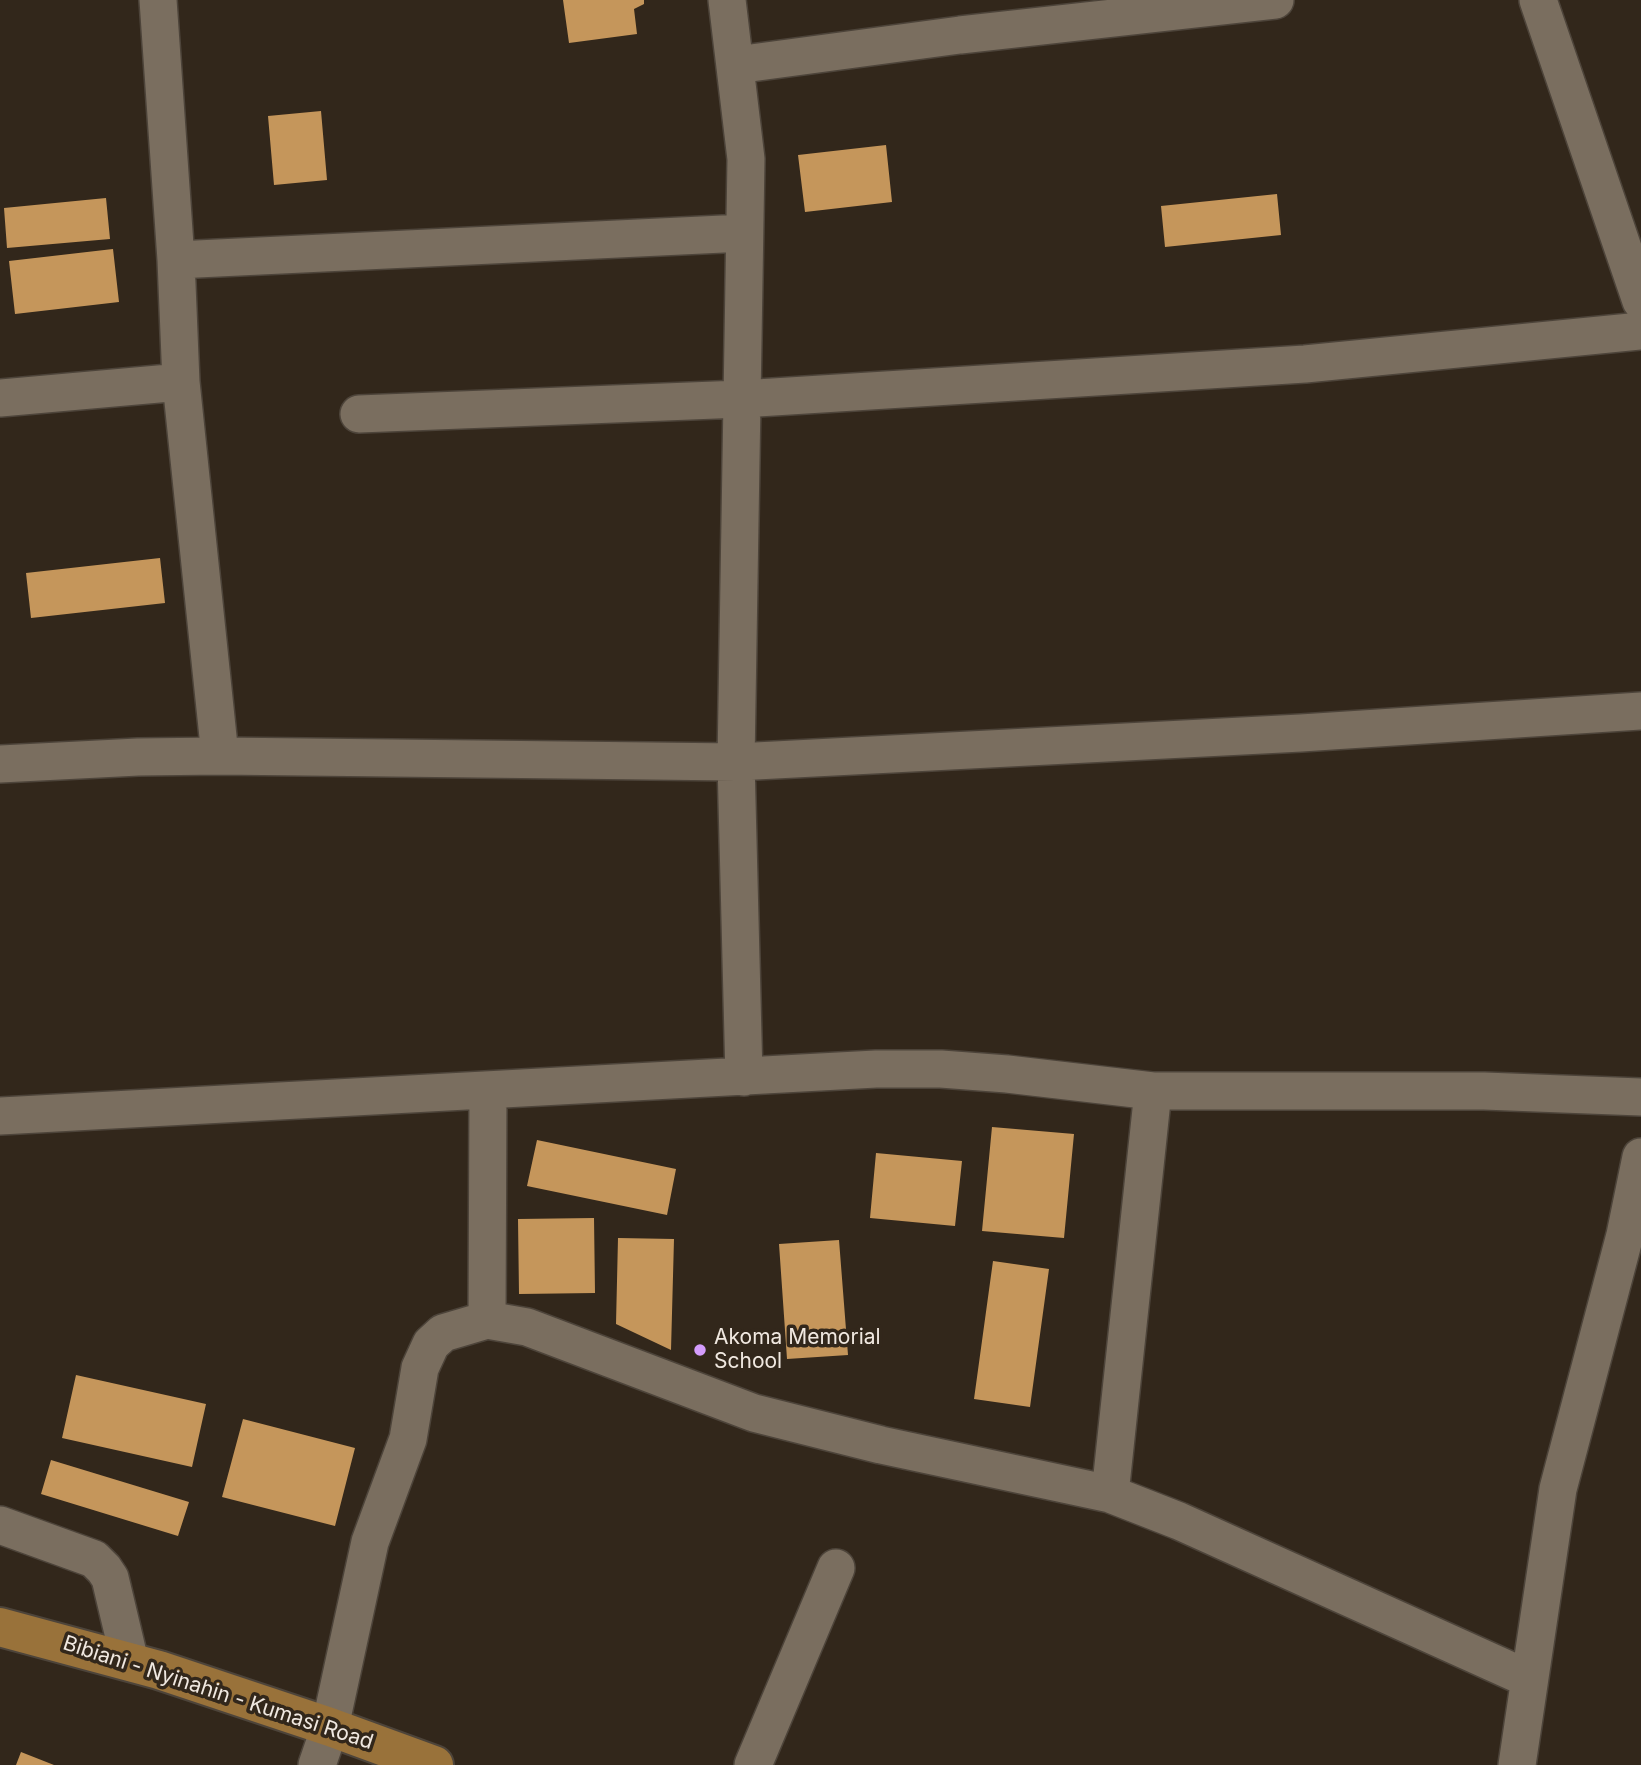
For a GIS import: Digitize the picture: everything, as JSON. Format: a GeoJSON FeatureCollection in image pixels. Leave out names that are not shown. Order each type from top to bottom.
{"type":"FeatureCollection","features":[{"type":"Feature","properties":{"kind":"main road","name":"Bibiani - Nyinahin - Kumasi Road"},"geometry":{"type":"LineString","coordinates":[[0,1627],[130,1662],[330,1727],[434,1765]]}},
{"type":"Feature","properties":{"kind":"street"},"geometry":{"type":"LineString","coordinates":[[158,0],[176,260],[181,382],[220,756]]}},
{"type":"Feature","properties":{"kind":"street"},"geometry":{"type":"LineString","coordinates":[[727,0],[746,159],[736,762],[744,1077]]}},
{"type":"Feature","properties":{"kind":"street"},"geometry":{"type":"LineString","coordinates":[[736,65],[960,35],[1275,0]]}},
{"type":"Feature","properties":{"kind":"street"},"geometry":{"type":"LineString","coordinates":[[1538,0],[1641,301]]}},
{"type":"Feature","properties":{"kind":"street"},"geometry":{"type":"LineString","coordinates":[[176,260],[744,233]]}},
{"type":"Feature","properties":{"kind":"street"},"geometry":{"type":"LineString","coordinates":[[359,414],[741,399],[1305,364],[1641,331]]}},
{"type":"Feature","properties":{"kind":"street"},"geometry":{"type":"LineString","coordinates":[[0,398],[181,382]]}},
{"type":"Feature","properties":{"kind":"street"},"geometry":{"type":"LineString","coordinates":[[0,764],[220,756],[736,762],[1301,733],[1641,711]]}},
{"type":"Feature","properties":{"kind":"street"},"geometry":{"type":"LineString","coordinates":[[0,1116],[876,1069],[1007,1073],[1153,1091],[1484,1091],[1641,1097]]}},
{"type":"Feature","properties":{"kind":"street"},"geometry":{"type":"LineString","coordinates":[[487,1320],[488,1091]]}},
{"type":"Feature","properties":{"kind":"street"},"geometry":{"type":"LineString","coordinates":[[1111,1494],[1153,1091]]}},
{"type":"Feature","properties":{"kind":"street"},"geometry":{"type":"LineString","coordinates":[[1517,1765],[1558,1489],[1633,1238],[1641,1157]]}},
{"type":"Feature","properties":{"kind":"street"},"geometry":{"type":"LineString","coordinates":[[317,1765],[330,1727],[370,1542],[408,1439],[420,1368],[431,1344],[443,1333],[487,1320],[527,1327],[754,1413],[881,1445],[1111,1494],[1180,1521],[1529,1679]]}},
{"type":"Feature","properties":{"kind":"street"},"geometry":{"type":"LineString","coordinates":[[0,1525],[94,1559],[104,1569],[110,1578],[130,1662]]}},
{"type":"Feature","properties":{"kind":"street"},"geometry":{"type":"LineString","coordinates":[[753,1765],[836,1568]]}},
{"type":"Feature","properties":{"kind":"building"},"geometry":{"type":"Polygon","coordinates":[[[563,0],[644,0],[644,4],[634,9],[637,34],[569,43],[563,0]]]}},
{"type":"Feature","properties":{"kind":"building"},"geometry":{"type":"Polygon","coordinates":[[[321,111],[327,180],[274,185],[268,116],[321,111]]]}},
{"type":"Feature","properties":{"kind":"building"},"geometry":{"type":"Polygon","coordinates":[[[886,145],[892,202],[805,212],[798,155],[886,145]]]}},
{"type":"Feature","properties":{"kind":"building"},"geometry":{"type":"Polygon","coordinates":[[[1277,194],[1281,235],[1165,247],[1161,206],[1277,194]]]}},
{"type":"Feature","properties":{"kind":"building"},"geometry":{"type":"Polygon","coordinates":[[[106,198],[110,239],[7,248],[4,208],[106,198]]]}},
{"type":"Feature","properties":{"kind":"building"},"geometry":{"type":"Polygon","coordinates":[[[113,249],[119,302],[15,314],[9,261],[113,249]]]}},
{"type":"Feature","properties":{"kind":"building"},"geometry":{"type":"Polygon","coordinates":[[[160,558],[165,603],[31,618],[26,573],[160,558]]]}},
{"type":"Feature","properties":{"kind":"building"},"geometry":{"type":"Polygon","coordinates":[[[992,1127],[1074,1134],[1064,1238],[982,1231],[992,1127]]]}},
{"type":"Feature","properties":{"kind":"building"},"geometry":{"type":"Polygon","coordinates":[[[537,1140],[676,1169],[667,1215],[527,1186],[537,1140]]]}},
{"type":"Feature","properties":{"kind":"building"},"geometry":{"type":"Polygon","coordinates":[[[876,1153],[962,1161],[955,1226],[870,1218],[876,1153]]]}},
{"type":"Feature","properties":{"kind":"building"},"geometry":{"type":"Polygon","coordinates":[[[594,1218],[595,1293],[519,1294],[518,1219],[594,1218]]]}},
{"type":"Feature","properties":{"kind":"building"},"geometry":{"type":"Polygon","coordinates":[[[618,1238],[674,1239],[671,1350],[616,1324],[618,1238]]]}},
{"type":"Feature","properties":{"kind":"building"},"geometry":{"type":"Polygon","coordinates":[[[839,1240],[848,1355],[787,1359],[779,1244],[839,1240]]]}},
{"type":"Feature","properties":{"kind":"building"},"geometry":{"type":"Polygon","coordinates":[[[993,1261],[1049,1269],[1030,1407],[974,1399],[993,1261]]]}},
{"type":"Feature","properties":{"kind":"building"},"geometry":{"type":"Polygon","coordinates":[[[76,1375],[206,1404],[192,1467],[62,1438],[76,1375]]]}},
{"type":"Feature","properties":{"kind":"building"},"geometry":{"type":"Polygon","coordinates":[[[243,1419],[355,1448],[335,1526],[222,1497],[243,1419]]]}},
{"type":"Feature","properties":{"kind":"building"},"geometry":{"type":"Polygon","coordinates":[[[51,1460],[189,1502],[178,1536],[41,1494],[51,1460]]]}},
{"type":"Feature","properties":{"kind":"building"},"geometry":{"type":"Polygon","coordinates":[[[21,1752],[54,1765],[16,1765],[21,1752]]]}},
{"type":"Feature","properties":{"kind":"place","name":"Akoma Memorial School"},"geometry":{"type":"Point","coordinates":[700,1350]}}]}
